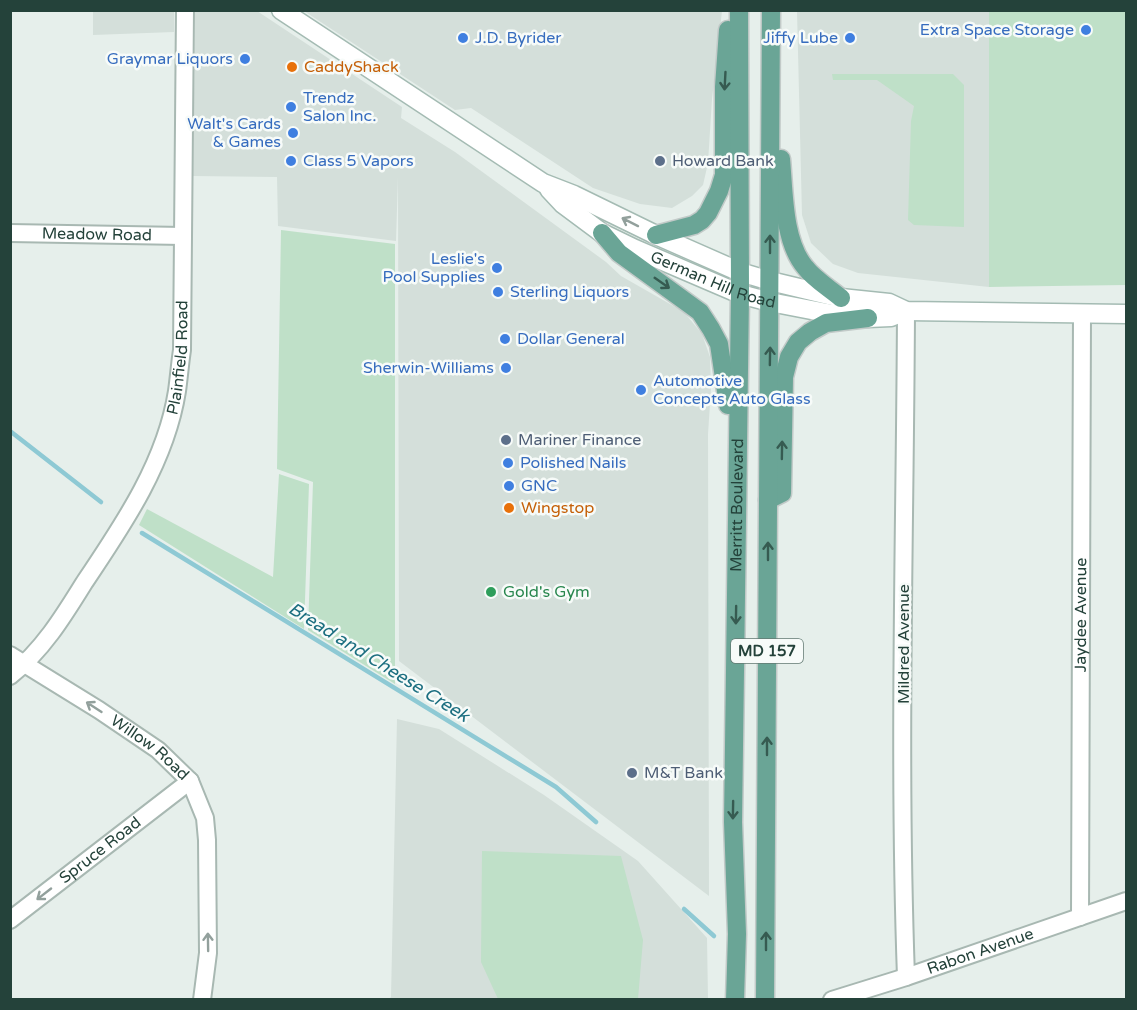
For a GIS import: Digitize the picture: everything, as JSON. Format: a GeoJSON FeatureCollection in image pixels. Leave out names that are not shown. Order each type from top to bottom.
{"type":"FeatureCollection","features":[{"type":"Feature","properties":{"kind":"main road","name":"Merritt Boulevard"},"geometry":{"type":"LineString","coordinates":[[765,999],[771,10]]}},
{"type":"Feature","properties":{"kind":"main road","name":"Merritt Boulevard"},"geometry":{"type":"LineString","coordinates":[[735,999],[737,934],[733,822],[740,294],[739,16]]}},
{"type":"Feature","properties":{"kind":"main road"},"geometry":{"type":"LineString","coordinates":[[656,235],[694,225],[702,220],[719,191],[724,175],[724,87],[728,22],[739,16]]}},
{"type":"Feature","properties":{"kind":"main road"},"geometry":{"type":"LineString","coordinates":[[771,99],[781,158],[789,231],[794,252],[805,268],[841,298]]}},
{"type":"Feature","properties":{"kind":"main road"},"geometry":{"type":"LineString","coordinates":[[602,233],[619,253],[700,312],[719,344],[728,404],[737,419]]}},
{"type":"Feature","properties":{"kind":"main road"},"geometry":{"type":"LineString","coordinates":[[768,500],[782,493],[784,377],[789,357],[798,342],[826,323],[868,318]]}},
{"type":"Feature","properties":{"kind":"main road"},"geometry":{"type":"LineString","coordinates":[[737,934],[745,946],[745,999]]}},
{"type":"Feature","properties":{"kind":"street","name":"Plainfield Road"},"geometry":{"type":"LineString","coordinates":[[10,676],[25,665],[60,622],[121,527],[138,498],[159,451],[177,392],[182,350],[184,10]]}},
{"type":"Feature","properties":{"kind":"street","name":"German Hill Road"},"geometry":{"type":"LineString","coordinates":[[281,10],[543,183],[574,195],[740,272],[841,298],[889,303],[906,311]]}},
{"type":"Feature","properties":{"kind":"street","name":"German Hill Road"},"geometry":{"type":"LineString","coordinates":[[543,183],[563,204],[602,233],[740,294],[770,302],[832,314],[868,318],[891,317],[906,311],[1126,314]]}},
{"type":"Feature","properties":{"kind":"street","name":"Meadow Road"},"geometry":{"type":"LineString","coordinates":[[10,233],[183,236]]}},
{"type":"Feature","properties":{"kind":"street","name":"Mildred Avenue"},"geometry":{"type":"LineString","coordinates":[[906,311],[903,688],[906,977]]}},
{"type":"Feature","properties":{"kind":"street","name":"Jaydee Avenue"},"geometry":{"type":"LineString","coordinates":[[1080,917],[1082,313]]}},
{"type":"Feature","properties":{"kind":"street","name":"Willow Road"},"geometry":{"type":"LineString","coordinates":[[10,655],[158,750],[190,781],[205,818],[207,840],[208,953],[201,999]]}},
{"type":"Feature","properties":{"kind":"street","name":"Spruce Road"},"geometry":{"type":"LineString","coordinates":[[10,920],[190,781]]}},
{"type":"Feature","properties":{"kind":"street","name":"Rabon Avenue"},"geometry":{"type":"LineString","coordinates":[[832,999],[906,977],[1126,901]]}},
{"type":"Feature","properties":{"kind":"shaded area"},"geometry":{"type":"Polygon","coordinates":[[[93,11],[174,11],[174,32],[93,35],[93,11]]]}},
{"type":"Feature","properties":{"kind":"shaded area"},"geometry":{"type":"Polygon","coordinates":[[[195,11],[257,11],[402,107],[401,118],[455,152],[606,262],[621,276],[684,312],[702,334],[710,357],[711,389],[708,434],[709,896],[399,661],[398,177],[396,241],[278,226],[277,177],[193,176],[195,11]]]}},
{"type":"Feature","properties":{"kind":"shaded area"},"geometry":{"type":"Polygon","coordinates":[[[304,11],[722,11],[712,99],[708,163],[703,185],[692,196],[672,208],[640,204],[593,188],[471,108],[455,110],[304,11]]]}},
{"type":"Feature","properties":{"kind":"shaded area"},"geometry":{"type":"Polygon","coordinates":[[[797,11],[989,11],[989,287],[858,273],[833,264],[811,243],[802,215],[797,11]]]}},
{"type":"Feature","properties":{"kind":"shaded area"},"geometry":{"type":"Polygon","coordinates":[[[397,719],[439,729],[544,795],[638,861],[707,938],[708,999],[388,1000],[391,997],[397,719]]]}},
{"type":"Feature","properties":{"kind":"green space"},"geometry":{"type":"Polygon","coordinates":[[[989,11],[1126,11],[1126,285],[989,287],[989,11]]]}},
{"type":"Feature","properties":{"kind":"green space"},"geometry":{"type":"Polygon","coordinates":[[[832,74],[953,74],[964,85],[964,227],[914,225],[908,220],[911,121],[914,106],[877,80],[833,80],[832,74]]]}},
{"type":"Feature","properties":{"kind":"green space"},"geometry":{"type":"Polygon","coordinates":[[[281,230],[395,244],[395,684],[308,630],[313,482],[277,469],[281,230]]]}},
{"type":"Feature","properties":{"kind":"green space"},"geometry":{"type":"Polygon","coordinates":[[[279,474],[309,484],[304,629],[139,525],[147,509],[273,577],[279,474]]]}},
{"type":"Feature","properties":{"kind":"green space"},"geometry":{"type":"Polygon","coordinates":[[[482,851],[621,856],[643,940],[638,999],[498,999],[481,962],[482,851]]]}},
{"type":"Feature","properties":{"kind":"waterway","name":"Bread and Cheese Creek"},"geometry":{"type":"LineString","coordinates":[[10,431],[101,502]]}},
{"type":"Feature","properties":{"kind":"waterway","name":"Bread and Cheese Creek"},"geometry":{"type":"LineString","coordinates":[[142,533],[556,787],[596,822]]}},
{"type":"Feature","properties":{"kind":"waterway","name":"Bread and Cheese Creek"},"geometry":{"type":"LineString","coordinates":[[684,909],[714,936]]}},
{"type":"Feature","properties":{"kind":"place","name":"Extra Space Storage"},"geometry":{"type":"Point","coordinates":[1086,30]}},
{"type":"Feature","properties":{"kind":"place","name":"J.D. Byrider"},"geometry":{"type":"Point","coordinates":[463,38]}},
{"type":"Feature","properties":{"kind":"place","name":"Jiffy Lube"},"geometry":{"type":"Point","coordinates":[850,38]}},
{"type":"Feature","properties":{"kind":"place","name":"Graymar Liquors"},"geometry":{"type":"Point","coordinates":[245,59]}},
{"type":"Feature","properties":{"kind":"place","name":"CaddyShack"},"geometry":{"type":"Point","coordinates":[292,67]}},
{"type":"Feature","properties":{"kind":"place","name":"Trendz Salon Inc."},"geometry":{"type":"Point","coordinates":[291,107]}},
{"type":"Feature","properties":{"kind":"place","name":"Walt's Cards & Games"},"geometry":{"type":"Point","coordinates":[293,133]}},
{"type":"Feature","properties":{"kind":"place","name":"Class 5 Vapors"},"geometry":{"type":"Point","coordinates":[291,161]}},
{"type":"Feature","properties":{"kind":"place","name":"Howard Bank"},"geometry":{"type":"Point","coordinates":[660,161]}},
{"type":"Feature","properties":{"kind":"place","name":"Leslie's Pool Supplies"},"geometry":{"type":"Point","coordinates":[497,268]}},
{"type":"Feature","properties":{"kind":"place","name":"Sterling Liquors"},"geometry":{"type":"Point","coordinates":[498,292]}},
{"type":"Feature","properties":{"kind":"place","name":"Dollar General"},"geometry":{"type":"Point","coordinates":[505,339]}},
{"type":"Feature","properties":{"kind":"place","name":"Sherwin-Williams"},"geometry":{"type":"Point","coordinates":[506,368]}},
{"type":"Feature","properties":{"kind":"place","name":"Automotive Concepts Auto Glass"},"geometry":{"type":"Point","coordinates":[641,390]}},
{"type":"Feature","properties":{"kind":"place","name":"Mariner Finance"},"geometry":{"type":"Point","coordinates":[506,440]}},
{"type":"Feature","properties":{"kind":"place","name":"Polished Nails"},"geometry":{"type":"Point","coordinates":[508,463]}},
{"type":"Feature","properties":{"kind":"place","name":"GNC"},"geometry":{"type":"Point","coordinates":[509,486]}},
{"type":"Feature","properties":{"kind":"place","name":"Wingstop"},"geometry":{"type":"Point","coordinates":[509,508]}},
{"type":"Feature","properties":{"kind":"place","name":"Gold's Gym"},"geometry":{"type":"Point","coordinates":[491,592]}},
{"type":"Feature","properties":{"kind":"place","name":"M&T Bank"},"geometry":{"type":"Point","coordinates":[632,773]}}]}
